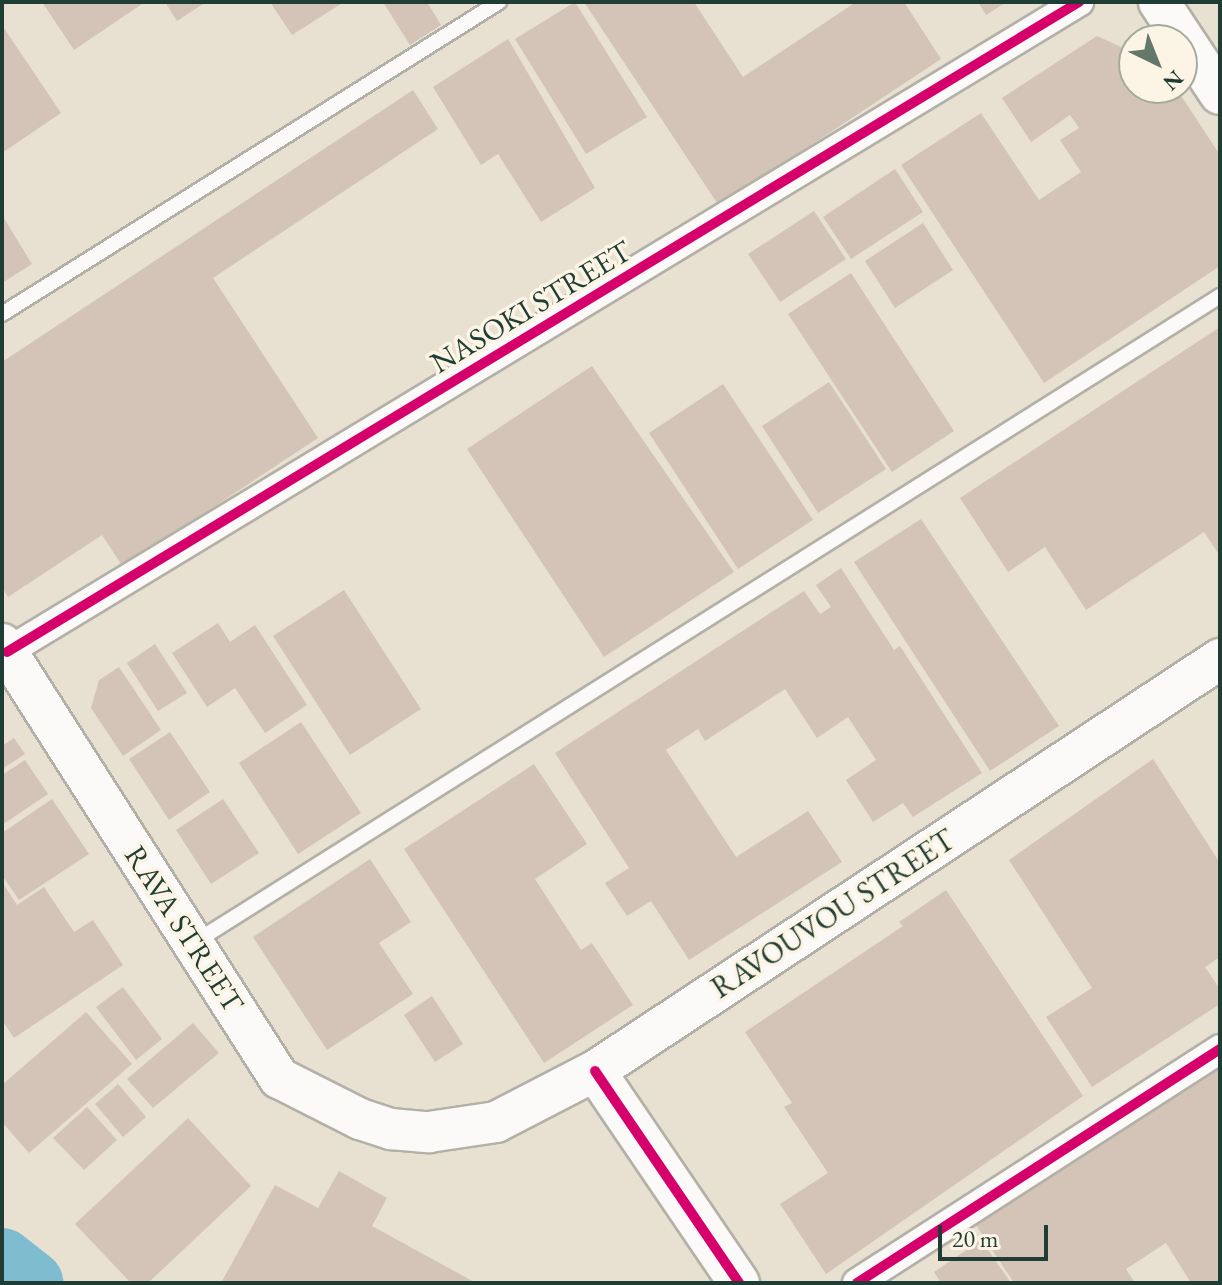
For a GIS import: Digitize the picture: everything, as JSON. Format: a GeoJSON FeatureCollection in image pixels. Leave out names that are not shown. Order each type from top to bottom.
{"type":"FeatureCollection","features":[{"type":"Feature","properties":{"kind":"main road"},"geometry":{"type":"LineString","coordinates":[[1159,2],[1220,94]]}},
{"type":"Feature","properties":{"kind":"main road","name":"RAVA STREET"},"geometry":{"type":"LineString","coordinates":[[5,648],[279,1078],[360,1119],[391,1129],[429,1132]]}},
{"type":"Feature","properties":{"kind":"main road","name":"RAVOUVOU STREET"},"geometry":{"type":"LineString","coordinates":[[429,1132],[496,1122],[595,1071],[1220,659]]}},
{"type":"Feature","properties":{"kind":"main road"},"geometry":{"type":"LineString","coordinates":[[595,1071],[739,1283]]}},
{"type":"Feature","properties":{"kind":"street","name":"NASOKI STREET"},"geometry":{"type":"LineString","coordinates":[[5,648],[1079,2]]}},
{"type":"Feature","properties":{"kind":"street"},"geometry":{"type":"LineString","coordinates":[[857,1283],[1220,1049]]}},
{"type":"Feature","properties":{"kind":"lane"},"geometry":{"type":"LineString","coordinates":[[2,314],[499,2]]}},
{"type":"Feature","properties":{"kind":"lane"},"geometry":{"type":"LineString","coordinates":[[193,943],[1220,296]]}},
{"type":"Feature","properties":{"kind":"building"},"geometry":{"type":"Polygon","coordinates":[[[42,2],[145,2],[74,50],[42,2]]]}},
{"type":"Feature","properties":{"kind":"building"},"geometry":{"type":"Polygon","coordinates":[[[165,2],[206,2],[177,21],[165,2]]]}},
{"type":"Feature","properties":{"kind":"building"},"geometry":{"type":"Polygon","coordinates":[[[270,2],[344,2],[292,35],[270,2]]]}},
{"type":"Feature","properties":{"kind":"building"},"geometry":{"type":"Polygon","coordinates":[[[383,2],[427,2],[441,25],[410,45],[383,2]]]}},
{"type":"Feature","properties":{"kind":"building"},"geometry":{"type":"Polygon","coordinates":[[[575,2],[647,117],[586,154],[515,39],[575,2]]]}},
{"type":"Feature","properties":{"kind":"building"},"geometry":{"type":"Polygon","coordinates":[[[584,2],[694,2],[743,77],[856,2],[904,2],[941,59],[719,206],[584,2]]]}},
{"type":"Feature","properties":{"kind":"building"},"geometry":{"type":"Polygon","coordinates":[[[978,2],[1007,2],[986,15],[978,2]]]}},
{"type":"Feature","properties":{"kind":"building"},"geometry":{"type":"Polygon","coordinates":[[[2,25],[61,113],[2,153],[2,25]]]}},
{"type":"Feature","properties":{"kind":"building"},"geometry":{"type":"Polygon","coordinates":[[[1097,36],[1118,46],[1118,104],[1187,104],[1220,155],[1220,266],[1044,383],[901,165],[981,113],[1039,200],[1081,172],[1060,140],[1079,128],[1070,115],[1031,142],[1002,98],[1097,36]]]}},
{"type":"Feature","properties":{"kind":"building"},"geometry":{"type":"Polygon","coordinates":[[[508,39],[595,188],[541,222],[498,154],[481,165],[433,87],[508,39]]]}},
{"type":"Feature","properties":{"kind":"building"},"geometry":{"type":"Polygon","coordinates":[[[413,90],[438,129],[213,278],[318,438],[123,567],[102,535],[8,597],[2,587],[2,362],[413,90]]]}},
{"type":"Feature","properties":{"kind":"building"},"geometry":{"type":"Polygon","coordinates":[[[895,169],[923,212],[851,259],[823,217],[895,169]]]}},
{"type":"Feature","properties":{"kind":"building"},"geometry":{"type":"Polygon","coordinates":[[[814,211],[846,259],[780,302],[748,254],[814,211]]]}},
{"type":"Feature","properties":{"kind":"building"},"geometry":{"type":"Polygon","coordinates":[[[2,215],[32,264],[2,283],[2,215]]]}},
{"type":"Feature","properties":{"kind":"building"},"geometry":{"type":"Polygon","coordinates":[[[923,223],[953,270],[895,308],[865,261],[923,223]]]}},
{"type":"Feature","properties":{"kind":"building"},"geometry":{"type":"Polygon","coordinates":[[[851,273],[954,431],[892,472],[788,314],[851,273]]]}},
{"type":"Feature","properties":{"kind":"building"},"geometry":{"type":"Polygon","coordinates":[[[1220,327],[1220,556],[1204,532],[1086,610],[1045,547],[1008,572],[960,498],[1220,327]]]}},
{"type":"Feature","properties":{"kind":"building"},"geometry":{"type":"Polygon","coordinates":[[[592,366],[734,572],[604,657],[467,449],[592,366]]]}},
{"type":"Feature","properties":{"kind":"building"},"geometry":{"type":"Polygon","coordinates":[[[829,382],[886,469],[818,513],[762,426],[829,382]]]}},
{"type":"Feature","properties":{"kind":"building"},"geometry":{"type":"Polygon","coordinates":[[[723,384],[813,520],[738,569],[649,433],[723,384]]]}},
{"type":"Feature","properties":{"kind":"building"},"geometry":{"type":"Polygon","coordinates":[[[921,519],[1059,726],[990,771],[854,562],[921,519]]]}},
{"type":"Feature","properties":{"kind":"building"},"geometry":{"type":"Polygon","coordinates":[[[841,568],[894,650],[900,646],[982,773],[913,817],[903,803],[873,822],[846,780],[876,760],[848,717],[817,738],[785,689],[705,741],[698,729],[666,750],[736,857],[808,811],[842,862],[689,960],[651,901],[627,916],[605,883],[629,868],[555,753],[804,591],[820,614],[831,607],[816,585],[841,568]]]}},
{"type":"Feature","properties":{"kind":"building"},"geometry":{"type":"Polygon","coordinates":[[[344,590],[421,709],[350,755],[273,636],[344,590]]]}},
{"type":"Feature","properties":{"kind":"building"},"geometry":{"type":"Polygon","coordinates":[[[218,623],[230,642],[255,625],[307,705],[265,733],[235,688],[207,707],[172,653],[218,623]]]}},
{"type":"Feature","properties":{"kind":"building"},"geometry":{"type":"Polygon","coordinates":[[[155,644],[187,693],[158,711],[127,663],[155,644]]]}},
{"type":"Feature","properties":{"kind":"building"},"geometry":{"type":"Polygon","coordinates":[[[119,667],[161,730],[123,756],[91,708],[99,680],[119,667]]]}},
{"type":"Feature","properties":{"kind":"building"},"geometry":{"type":"Polygon","coordinates":[[[301,722],[361,813],[298,854],[239,763],[301,722]]]}},
{"type":"Feature","properties":{"kind":"building"},"geometry":{"type":"Polygon","coordinates":[[[170,732],[210,792],[169,820],[129,759],[170,732]]]}},
{"type":"Feature","properties":{"kind":"building"},"geometry":{"type":"Polygon","coordinates":[[[14,738],[25,754],[2,769],[2,746],[14,738]]]}},
{"type":"Feature","properties":{"kind":"building"},"geometry":{"type":"Polygon","coordinates":[[[1153,759],[1220,863],[1220,957],[1205,967],[1220,989],[1220,1004],[1092,1087],[1046,1017],[1092,988],[1009,860],[1153,759]]]}},
{"type":"Feature","properties":{"kind":"building"},"geometry":{"type":"Polygon","coordinates":[[[25,760],[48,794],[2,825],[2,775],[25,760]]]}},
{"type":"Feature","properties":{"kind":"building"},"geometry":{"type":"Polygon","coordinates":[[[534,764],[587,844],[535,879],[581,950],[592,943],[633,1005],[544,1063],[404,849],[534,764]]]}},
{"type":"Feature","properties":{"kind":"building"},"geometry":{"type":"Polygon","coordinates":[[[52,799],[89,854],[19,900],[2,875],[2,833],[52,799]]]}},
{"type":"Feature","properties":{"kind":"building"},"geometry":{"type":"Polygon","coordinates":[[[223,799],[259,853],[211,884],[176,830],[223,799]]]}},
{"type":"Feature","properties":{"kind":"building"},"geometry":{"type":"Polygon","coordinates":[[[370,859],[411,922],[379,943],[413,994],[327,1050],[253,937],[370,859]]]}},
{"type":"Feature","properties":{"kind":"building"},"geometry":{"type":"Polygon","coordinates":[[[2,882],[17,905],[44,887],[74,932],[93,920],[123,965],[14,1038],[2,1020],[2,882]]]}},
{"type":"Feature","properties":{"kind":"building"},"geometry":{"type":"Polygon","coordinates":[[[946,890],[1083,1096],[826,1274],[780,1204],[828,1173],[784,1107],[792,1103],[745,1032],[903,926],[899,922],[946,890]]]}},
{"type":"Feature","properties":{"kind":"building"},"geometry":{"type":"Polygon","coordinates":[[[123,987],[162,1039],[136,1060],[96,1007],[123,987]]]}},
{"type":"Feature","properties":{"kind":"building"},"geometry":{"type":"Polygon","coordinates":[[[432,996],[463,1044],[435,1062],[404,1015],[432,996]]]}},
{"type":"Feature","properties":{"kind":"building"},"geometry":{"type":"Polygon","coordinates":[[[86,1012],[132,1064],[29,1153],[2,1122],[2,1085],[86,1012]]]}},
{"type":"Feature","properties":{"kind":"building"},"geometry":{"type":"Polygon","coordinates":[[[193,1023],[219,1053],[153,1108],[127,1079],[193,1023]]]}},
{"type":"Feature","properties":{"kind":"building"},"geometry":{"type":"Polygon","coordinates":[[[1220,1063],[1220,1283],[1191,1283],[1166,1243],[1126,1269],[1135,1283],[1014,1283],[976,1225],[1102,1144],[1098,1138],[1220,1063]]]}},
{"type":"Feature","properties":{"kind":"building"},"geometry":{"type":"Polygon","coordinates":[[[118,1084],[146,1117],[123,1137],[95,1104],[118,1084]]]}},
{"type":"Feature","properties":{"kind":"building"},"geometry":{"type":"Polygon","coordinates":[[[87,1107],[117,1140],[84,1170],[53,1138],[87,1107]]]}},
{"type":"Feature","properties":{"kind":"building"},"geometry":{"type":"Polygon","coordinates":[[[188,1118],[251,1186],[148,1283],[131,1283],[75,1224],[188,1118]]]}},
{"type":"Feature","properties":{"kind":"building"},"geometry":{"type":"Polygon","coordinates":[[[339,1171],[387,1198],[372,1226],[476,1283],[221,1283],[275,1185],[318,1208],[339,1171]]]}},
{"type":"Feature","properties":{"kind":"building"},"geometry":{"type":"Polygon","coordinates":[[[981,1240],[1011,1283],[941,1283],[934,1272],[981,1240]]]}},
{"type":"Feature","properties":{"kind":"waterway"},"geometry":{"type":"LineString","coordinates":[[2,1261],[30,1283]]}},
{"type":"Feature","properties":{"kind":"cycle path"},"geometry":{"type":"LineString","coordinates":[[7,652],[1079,2]]}},
{"type":"Feature","properties":{"kind":"cycle path"},"geometry":{"type":"LineString","coordinates":[[857,1283],[1220,1049]]}},
{"type":"Feature","properties":{"kind":"cycle path"},"geometry":{"type":"LineString","coordinates":[[595,1071],[739,1283]]}}]}
